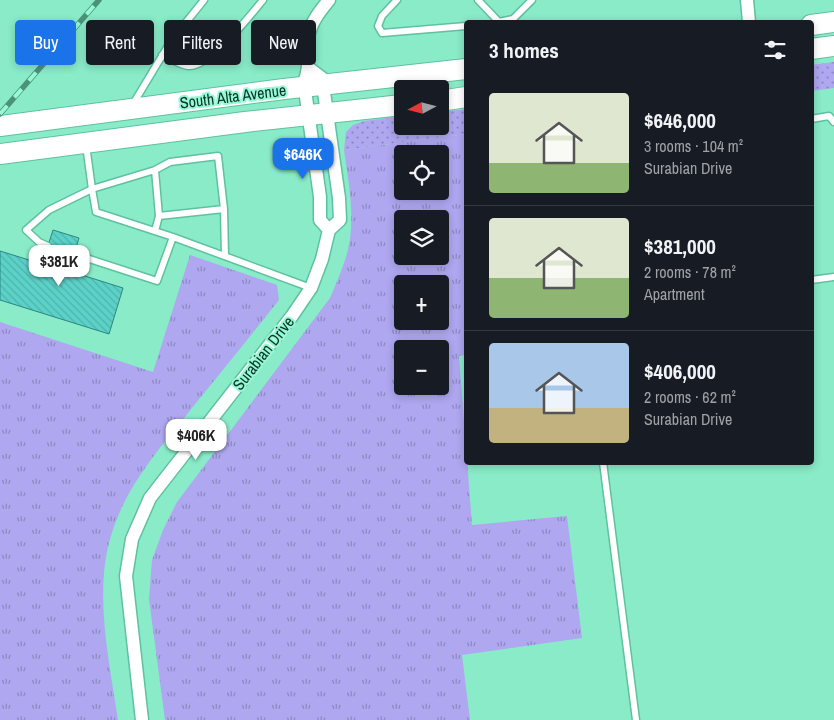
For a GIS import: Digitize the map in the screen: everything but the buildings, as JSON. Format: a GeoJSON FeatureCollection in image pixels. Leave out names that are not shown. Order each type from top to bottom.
{"type":"FeatureCollection","features":[{"type":"Feature","properties":{"kind":"main road"},"geometry":{"type":"LineString","coordinates":[[814,25],[834,22]]}},
{"type":"Feature","properties":{"kind":"main road"},"geometry":{"type":"LineString","coordinates":[[814,49],[834,46]]}},
{"type":"Feature","properties":{"kind":"main road","name":"South Alta Avenue"},"geometry":{"type":"LineString","coordinates":[[0,126],[130,109],[313,80],[464,69]]}},
{"type":"Feature","properties":{"kind":"main road"},"geometry":{"type":"LineString","coordinates":[[449,99],[464,97]]}},
{"type":"Feature","properties":{"kind":"main road","name":"South Alta Avenue"},"geometry":{"type":"LineString","coordinates":[[0,154],[394,106]]}},
{"type":"Feature","properties":{"kind":"street"},"geometry":{"type":"LineString","coordinates":[[747,0],[749,20]]}},
{"type":"Feature","properties":{"kind":"street"},"geometry":{"type":"LineString","coordinates":[[327,1],[315,18],[308,37],[313,80],[308,115],[320,197],[320,220],[328,230]]}},
{"type":"Feature","properties":{"kind":"street","name":"Surabian Drive"},"geometry":{"type":"LineString","coordinates":[[142,720],[126,576],[132,538],[150,498],[292,316],[311,288],[322,259],[328,230],[340,220],[328,114],[313,80]]}},
{"type":"Feature","properties":{"kind":"lane"},"geometry":{"type":"LineString","coordinates":[[130,109],[171,41],[204,0]]}},
{"type":"Feature","properties":{"kind":"lane"},"geometry":{"type":"LineString","coordinates":[[162,55],[188,66],[202,61],[236,32],[263,0]]}},
{"type":"Feature","properties":{"kind":"lane"},"geometry":{"type":"LineString","coordinates":[[397,0],[380,20],[378,26],[382,33],[464,26]]}},
{"type":"Feature","properties":{"kind":"lane"},"geometry":{"type":"LineString","coordinates":[[478,0],[497,20]]}},
{"type":"Feature","properties":{"kind":"lane"},"geometry":{"type":"LineString","coordinates":[[513,20],[532,0]]}},
{"type":"Feature","properties":{"kind":"lane"},"geometry":{"type":"LineString","coordinates":[[814,118],[829,116],[834,122]]}},
{"type":"Feature","properties":{"kind":"lane"},"geometry":{"type":"LineString","coordinates":[[86,143],[96,212],[173,237],[311,288]]}},
{"type":"Feature","properties":{"kind":"lane"},"geometry":{"type":"LineString","coordinates":[[48,246],[39,242],[26,230],[48,210],[92,189],[155,170],[170,162],[218,156],[224,209],[225,256]]}},
{"type":"Feature","properties":{"kind":"lane"},"geometry":{"type":"LineString","coordinates":[[155,170],[159,216],[155,231]]}},
{"type":"Feature","properties":{"kind":"lane"},"geometry":{"type":"LineString","coordinates":[[159,216],[224,209]]}},
{"type":"Feature","properties":{"kind":"lane"},"geometry":{"type":"LineString","coordinates":[[74,254],[157,281],[173,237]]}},
{"type":"Feature","properties":{"kind":"lane"},"geometry":{"type":"LineString","coordinates":[[814,280],[834,277]]}},
{"type":"Feature","properties":{"kind":"lane"},"geometry":{"type":"LineString","coordinates":[[603,465],[636,720]]}},
{"type":"Feature","properties":{"kind":"green space"},"geometry":{"type":"Polygon","coordinates":[[[834,62],[834,88],[814,91],[814,65],[834,62]]]}},
{"type":"Feature","properties":{"kind":"green space"},"geometry":{"type":"Polygon","coordinates":[[[464,109],[464,134],[344,150],[346,132],[353,125],[364,121],[394,117],[394,135],[449,135],[449,111],[464,109]]]}},
{"type":"Feature","properties":{"kind":"green space"},"geometry":{"type":"Polygon","coordinates":[[[464,134],[464,355],[459,356],[464,421],[464,465],[467,465],[472,525],[567,516],[582,638],[462,655],[470,720],[165,720],[149,599],[152,560],[163,530],[177,502],[330,298],[349,247],[351,205],[344,150],[464,134]]]}},
{"type":"Feature","properties":{"kind":"green space"},"geometry":{"type":"Polygon","coordinates":[[[190,255],[277,285],[279,300],[164,442],[124,502],[115,524],[108,548],[103,591],[107,647],[118,720],[0,720],[0,322],[153,372],[190,255]]]}},
{"type":"Feature","properties":{"kind":"railway"},"geometry":{"type":"LineString","coordinates":[[0,114],[99,0]]}}]}
